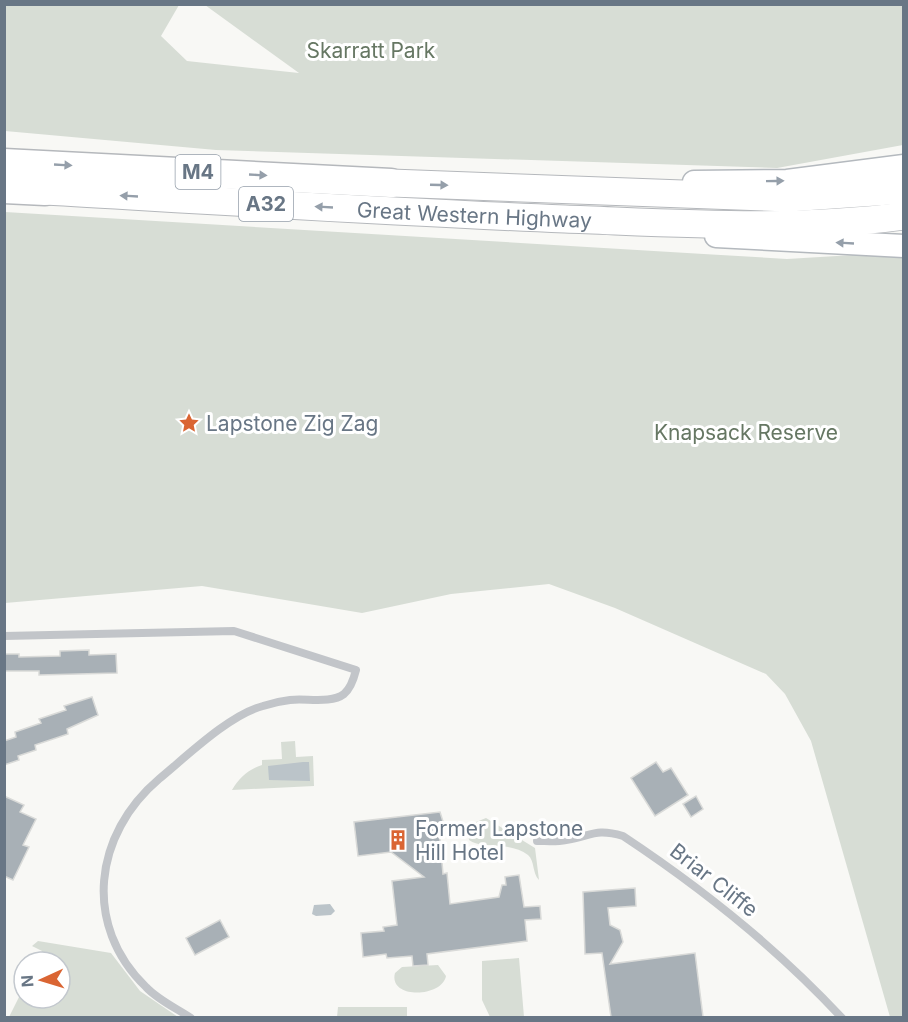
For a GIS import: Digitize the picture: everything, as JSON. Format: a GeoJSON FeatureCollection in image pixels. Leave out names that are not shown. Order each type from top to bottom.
{"type":"FeatureCollection","features":[{"type":"Feature","properties":{"kind":"highway","name":"M4"},"geometry":{"type":"LineString","coordinates":[[4,163],[391,183]]}},
{"type":"Feature","properties":{"kind":"highway","name":"Great Western Highway"},"geometry":{"type":"LineString","coordinates":[[391,183],[788,198],[903,190]]}},
{"type":"Feature","properties":{"kind":"highway"},"geometry":{"type":"LineString","coordinates":[[4,189],[45,191]]}},
{"type":"Feature","properties":{"kind":"highway","name":"Great Western Highway"},"geometry":{"type":"LineString","coordinates":[[45,191],[487,216],[736,225],[797,225],[903,216]]}},
{"type":"Feature","properties":{"kind":"main road"},"geometry":{"type":"LineString","coordinates":[[487,187],[537,176],[689,183],[786,181],[903,166]]}},
{"type":"Feature","properties":{"kind":"main road"},"geometry":{"type":"LineString","coordinates":[[487,216],[531,224],[903,246]]}},
{"type":"Feature","properties":{"kind":"lane"},"geometry":{"type":"LineString","coordinates":[[4,636],[234,631],[356,669],[348,689],[338,697],[288,700],[261,706],[230,723],[157,781],[135,803],[114,836],[107,858],[103,884],[105,910],[114,939],[128,966],[145,987],[191,1017]]}},
{"type":"Feature","properties":{"kind":"lane","name":"Briar Cliffe"},"geometry":{"type":"LineString","coordinates":[[537,842],[568,840],[592,832],[608,831],[623,836],[711,897],[810,983],[842,1017]]}},
{"type":"Feature","properties":{"kind":"green space","name":"Skarratt Park"},"geometry":{"type":"Polygon","coordinates":[[[4,5],[179,5],[161,36],[187,61],[299,73],[205,5],[903,5],[903,145],[777,168],[216,150],[5,131],[4,5]]]}},
{"type":"Feature","properties":{"kind":"green space","name":"Knapsack Reserve"},"geometry":{"type":"Polygon","coordinates":[[[5,212],[787,259],[903,252],[903,1017],[890,1017],[811,741],[785,694],[766,674],[615,608],[549,584],[451,594],[362,613],[202,586],[5,603],[5,212]]]}},
{"type":"Feature","properties":{"kind":"green space"},"geometry":{"type":"Polygon","coordinates":[[[295,741],[296,757],[313,756],[314,786],[232,790],[245,774],[262,765],[262,760],[282,759],[281,742],[295,741]]]}},
{"type":"Feature","properties":{"kind":"green space"},"geometry":{"type":"Polygon","coordinates":[[[486,818],[535,848],[539,880],[530,858],[521,851],[504,846],[474,843],[469,840],[468,831],[471,824],[486,818]]]}},
{"type":"Feature","properties":{"kind":"green space"},"geometry":{"type":"Polygon","coordinates":[[[38,941],[111,953],[140,991],[178,1017],[9,1017],[12,1010],[72,1010],[72,950],[40,950],[32,946],[38,941]]]}},
{"type":"Feature","properties":{"kind":"green space"},"geometry":{"type":"Polygon","coordinates":[[[519,958],[524,1017],[490,1017],[482,1000],[482,961],[519,958]]]}},
{"type":"Feature","properties":{"kind":"green space"},"geometry":{"type":"Polygon","coordinates":[[[438,965],[446,976],[442,983],[426,992],[407,991],[399,988],[395,981],[395,973],[402,967],[438,965]]]}},
{"type":"Feature","properties":{"kind":"green space"},"geometry":{"type":"Polygon","coordinates":[[[338,1007],[407,1007],[407,1017],[337,1017],[338,1007]]]}},
{"type":"Feature","properties":{"kind":"shaded area"},"geometry":{"type":"Polygon","coordinates":[[[309,762],[310,781],[269,780],[268,766],[309,762]]]}},
{"type":"Feature","properties":{"kind":"shaded area"},"geometry":{"type":"Polygon","coordinates":[[[330,904],[335,911],[331,915],[312,914],[314,905],[330,904]]]}},
{"type":"Feature","properties":{"kind":"building"},"geometry":{"type":"Polygon","coordinates":[[[89,650],[89,655],[116,654],[117,673],[39,675],[39,671],[4,671],[4,654],[19,654],[19,657],[60,656],[60,651],[89,650]]]}},
{"type":"Feature","properties":{"kind":"building"},"geometry":{"type":"Polygon","coordinates":[[[92,697],[98,715],[67,729],[68,734],[35,745],[36,750],[18,756],[19,760],[4,765],[4,741],[16,737],[15,732],[41,723],[39,719],[66,710],[64,706],[92,697]]]}},
{"type":"Feature","properties":{"kind":"building"},"geometry":{"type":"Polygon","coordinates":[[[656,762],[663,772],[671,768],[688,795],[655,816],[631,778],[656,762]]]}},
{"type":"Feature","properties":{"kind":"building"},"geometry":{"type":"Polygon","coordinates":[[[4,796],[24,805],[20,812],[36,819],[23,845],[29,847],[13,880],[4,876],[4,796]]]}},
{"type":"Feature","properties":{"kind":"building"},"geometry":{"type":"Polygon","coordinates":[[[696,796],[703,809],[691,817],[683,804],[696,796]]]}},
{"type":"Feature","properties":{"kind":"building"},"geometry":{"type":"Polygon","coordinates":[[[440,812],[445,828],[439,829],[443,874],[447,873],[450,904],[499,897],[502,885],[506,885],[505,877],[519,875],[524,907],[540,906],[541,919],[525,920],[527,941],[427,954],[428,965],[413,966],[412,956],[387,958],[386,954],[363,957],[361,933],[384,931],[383,927],[397,925],[392,881],[424,877],[391,852],[358,856],[354,822],[440,812]]]}},
{"type":"Feature","properties":{"kind":"building"},"geometry":{"type":"Polygon","coordinates":[[[635,888],[636,906],[608,908],[610,925],[620,930],[623,942],[610,964],[695,953],[703,1017],[611,1017],[602,953],[585,954],[583,892],[635,888]]]}},
{"type":"Feature","properties":{"kind":"building"},"geometry":{"type":"Polygon","coordinates":[[[220,920],[229,937],[195,955],[186,938],[220,920]]]}},
{"type":"Feature","properties":{"kind":"place","name":"Lapstone Zig Zag"},"geometry":{"type":"Point","coordinates":[189,423]}},
{"type":"Feature","properties":{"kind":"place","name":"Former Lapstone Hill Hotel"},"geometry":{"type":"Point","coordinates":[398,840]}}]}
